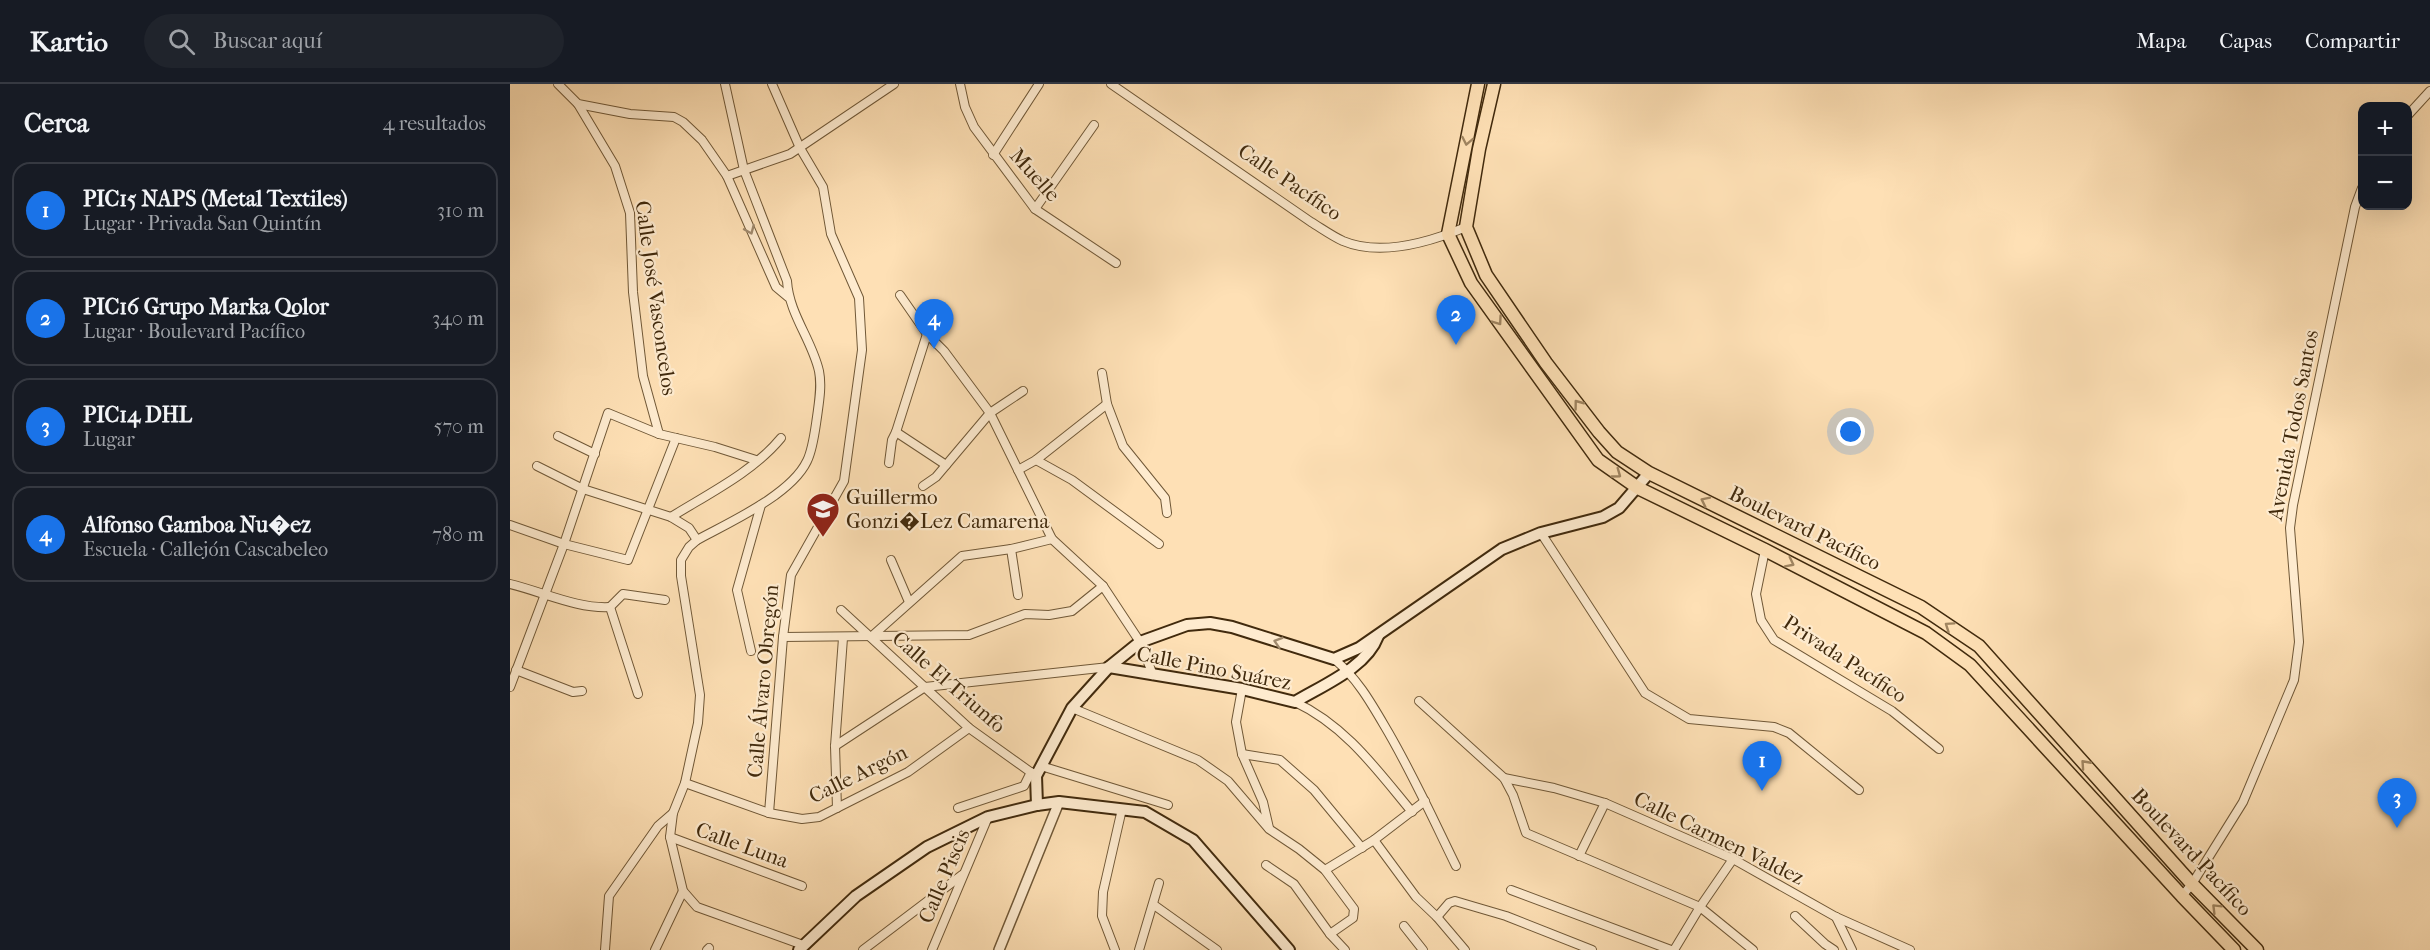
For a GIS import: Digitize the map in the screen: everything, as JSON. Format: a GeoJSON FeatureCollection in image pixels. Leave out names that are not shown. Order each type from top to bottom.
{"type":"FeatureCollection","features":[{"type":"Feature","properties":{"kind":"main road"},"geometry":{"type":"LineString","coordinates":[[1448,234],[1478,84]]}},
{"type":"Feature","properties":{"kind":"main road"},"geometry":{"type":"LineString","coordinates":[[1466,226],[1479,149],[1494,84]]}},
{"type":"Feature","properties":{"kind":"main road","name":"Boulevard Pacífico"},"geometry":{"type":"LineString","coordinates":[[1466,226],[1486,275],[1546,363],[1617,452],[1649,473],[1921,607],[1979,646],[2192,884],[2258,950]]}},
{"type":"Feature","properties":{"kind":"main road","name":"Boulevard Pacífico"},"geometry":{"type":"LineString","coordinates":[[1448,234],[1471,284],[1598,460],[1638,488],[1926,633],[1970,664],[2234,950]]}},
{"type":"Feature","properties":{"kind":"main road"},"geometry":{"type":"LineString","coordinates":[[1037,805],[1036,771],[1072,708],[1109,667],[1140,642],[1187,624],[1210,623],[1232,627],[1334,659],[1359,648],[1378,636],[1502,549],[1541,533],[1603,517],[1619,508],[1649,473]]}},
{"type":"Feature","properties":{"kind":"main road"},"geometry":{"type":"LineString","coordinates":[[1295,702],[1347,670],[1374,647],[1378,636]]}},
{"type":"Feature","properties":{"kind":"main road","name":"Calle Pino Suárez"},"geometry":{"type":"LineString","coordinates":[[1109,667],[1242,689],[1295,702]]}},
{"type":"Feature","properties":{"kind":"main road"},"geometry":{"type":"LineString","coordinates":[[801,947],[856,896],[927,847],[988,817],[1059,802],[1145,812],[1193,840],[1289,950]]}},
{"type":"Feature","properties":{"kind":"street","name":"Calle José Vasconcelos"},"geometry":{"type":"LineString","coordinates":[[558,84],[578,104],[615,166],[630,213],[633,292],[643,376],[659,435]]}},
{"type":"Feature","properties":{"kind":"street"},"geometry":{"type":"LineString","coordinates":[[725,84],[744,170],[788,281],[788,297],[820,372],[820,396],[807,462],[793,480],[761,505],[697,540],[689,547],[681,560],[684,603],[700,695],[698,723],[685,783],[673,813],[670,837],[683,891],[697,907],[801,947]]}},
{"type":"Feature","properties":{"kind":"street","name":"Calle Álvaro Obregón"},"geometry":{"type":"LineString","coordinates":[[769,813],[790,575],[844,481],[862,350],[859,298],[831,234],[823,187],[807,156],[800,148],[772,84]]}},
{"type":"Feature","properties":{"kind":"street"},"geometry":{"type":"LineString","coordinates":[[728,176],[790,154],[894,84]]}},
{"type":"Feature","properties":{"kind":"street","name":"Muelle"},"geometry":{"type":"LineString","coordinates":[[960,84],[969,117],[993,155],[1035,209],[1116,263]]}},
{"type":"Feature","properties":{"kind":"street"},"geometry":{"type":"LineString","coordinates":[[993,155],[1039,84]]}},
{"type":"Feature","properties":{"kind":"street","name":"Calle Pacífico"},"geometry":{"type":"LineString","coordinates":[[1111,84],[1311,222],[1345,242],[1377,247],[1404,246],[1448,234],[1466,226]]}},
{"type":"Feature","properties":{"kind":"street"},"geometry":{"type":"LineString","coordinates":[[2412,111],[2430,91]]}},
{"type":"Feature","properties":{"kind":"street"},"geometry":{"type":"LineString","coordinates":[[578,104],[630,114],[674,117],[691,129],[702,140],[728,176],[776,287],[788,297]]}},
{"type":"Feature","properties":{"kind":"street"},"geometry":{"type":"LineString","coordinates":[[1035,209],[1094,125]]}},
{"type":"Feature","properties":{"kind":"street","name":"Avenida Todos Santos"},"geometry":{"type":"LineString","coordinates":[[2182,896],[2192,884],[2243,802],[2294,680],[2300,642],[2290,528],[2293,505],[2358,202]]}},
{"type":"Feature","properties":{"kind":"street"},"geometry":{"type":"LineString","coordinates":[[900,295],[927,334],[944,351],[990,413],[1052,540],[1104,586],[1140,642],[1153,675]]}},
{"type":"Feature","properties":{"kind":"street"},"geometry":{"type":"LineString","coordinates":[[889,463],[892,440],[927,334]]}},
{"type":"Feature","properties":{"kind":"street"},"geometry":{"type":"LineString","coordinates":[[1102,372],[1107,404],[1123,446],[1166,498],[1167,513]]}},
{"type":"Feature","properties":{"kind":"street"},"geometry":{"type":"LineString","coordinates":[[923,486],[936,477],[990,413],[1023,391]]}},
{"type":"Feature","properties":{"kind":"street"},"geometry":{"type":"LineString","coordinates":[[1018,470],[1036,460],[1107,404]]}},
{"type":"Feature","properties":{"kind":"street"},"geometry":{"type":"LineString","coordinates":[[510,686],[564,544],[608,413],[659,435],[756,460]]}},
{"type":"Feature","properties":{"kind":"street"},"geometry":{"type":"LineString","coordinates":[[896,432],[946,465]]}},
{"type":"Feature","properties":{"kind":"street"},"geometry":{"type":"LineString","coordinates":[[558,436],[595,454]]}},
{"type":"Feature","properties":{"kind":"street"},"geometry":{"type":"LineString","coordinates":[[510,525],[564,544],[628,560],[676,438]]}},
{"type":"Feature","properties":{"kind":"street"},"geometry":{"type":"LineString","coordinates":[[671,517],[742,472],[770,451],[781,438]]}},
{"type":"Feature","properties":{"kind":"street"},"geometry":{"type":"LineString","coordinates":[[1036,460],[1072,480],[1159,544]]}},
{"type":"Feature","properties":{"kind":"street"},"geometry":{"type":"LineString","coordinates":[[537,466],[583,489],[671,517],[689,528],[697,540]]}},
{"type":"Feature","properties":{"kind":"street"},"geometry":{"type":"LineString","coordinates":[[751,651],[737,590],[761,505]]}},
{"type":"Feature","properties":{"kind":"street"},"geometry":{"type":"LineString","coordinates":[[1541,533],[1645,693],[1689,719],[1774,727],[1789,733],[1859,790]]}},
{"type":"Feature","properties":{"kind":"street"},"geometry":{"type":"LineString","coordinates":[[871,637],[962,556],[1052,540]]}},
{"type":"Feature","properties":{"kind":"street"},"geometry":{"type":"LineString","coordinates":[[1011,549],[1018,595]]}},
{"type":"Feature","properties":{"kind":"street","name":"Privada Pacífico"},"geometry":{"type":"LineString","coordinates":[[1765,550],[1756,594],[1761,621],[1774,640],[1892,711],[1939,749]]}},
{"type":"Feature","properties":{"kind":"street"},"geometry":{"type":"LineString","coordinates":[[891,560],[909,602]]}},
{"type":"Feature","properties":{"kind":"street"},"geometry":{"type":"LineString","coordinates":[[510,584],[544,592],[588,607],[610,607],[623,594],[665,600]]}},
{"type":"Feature","properties":{"kind":"street"},"geometry":{"type":"LineString","coordinates":[[783,637],[843,638],[969,634],[1025,614],[1048,615],[1072,611],[1104,586]]}},
{"type":"Feature","properties":{"kind":"street"},"geometry":{"type":"LineString","coordinates":[[610,607],[638,694]]}},
{"type":"Feature","properties":{"kind":"street","name":"Calle El Triunfo"},"geometry":{"type":"LineString","coordinates":[[841,610],[969,728],[1036,771],[1168,805]]}},
{"type":"Feature","properties":{"kind":"street"},"geometry":{"type":"LineString","coordinates":[[837,808],[835,746],[843,638]]}},
{"type":"Feature","properties":{"kind":"street"},"geometry":{"type":"LineString","coordinates":[[1334,659],[1347,670],[1364,691],[1396,745],[1456,866]]}},
{"type":"Feature","properties":{"kind":"street"},"geometry":{"type":"LineString","coordinates":[[835,746],[926,687],[1109,667]]}},
{"type":"Feature","properties":{"kind":"street"},"geometry":{"type":"LineString","coordinates":[[516,670],[573,692],[582,691]]}},
{"type":"Feature","properties":{"kind":"street"},"geometry":{"type":"LineString","coordinates":[[1242,689],[1236,722],[1242,754],[1263,802],[1269,829]]}},
{"type":"Feature","properties":{"kind":"street"},"geometry":{"type":"LineString","coordinates":[[1419,701],[1504,778],[1513,795],[1526,833],[1700,907],[1753,950]]}},
{"type":"Feature","properties":{"kind":"street","name":"Calle Pino Suárez"},"geometry":{"type":"LineString","coordinates":[[1295,702],[1316,712],[1355,744],[1412,812]]}},
{"type":"Feature","properties":{"kind":"street"},"geometry":{"type":"LineString","coordinates":[[1072,708],[1198,760],[1228,781],[1269,829],[1299,849],[1324,870],[1355,913],[1353,918],[1330,934]]}},
{"type":"Feature","properties":{"kind":"street","name":"Calle Argón"},"geometry":{"type":"LineString","coordinates":[[685,783],[769,813],[802,819],[819,817],[908,772],[969,728]]}},
{"type":"Feature","properties":{"kind":"street"},"geometry":{"type":"LineString","coordinates":[[1242,754],[1280,760],[1314,790],[1362,848]]}},
{"type":"Feature","properties":{"kind":"street"},"geometry":{"type":"LineString","coordinates":[[958,808],[1024,786],[1036,771]]}},
{"type":"Feature","properties":{"kind":"street","name":"Calle Carmen Valdez"},"geometry":{"type":"LineString","coordinates":[[1504,778],[1554,788],[1605,803],[1733,860],[1836,918],[1910,950]]}},
{"type":"Feature","properties":{"kind":"street"},"geometry":{"type":"LineString","coordinates":[[1324,870],[1374,840],[1425,801]]}},
{"type":"Feature","properties":{"kind":"street"},"geometry":{"type":"LineString","coordinates":[[999,950],[1059,802]]}},
{"type":"Feature","properties":{"kind":"street"},"geometry":{"type":"LineString","coordinates":[[1579,856],[1605,803]]}},
{"type":"Feature","properties":{"kind":"street"},"geometry":{"type":"LineString","coordinates":[[1115,950],[1102,916],[1103,892],[1122,809]]}},
{"type":"Feature","properties":{"kind":"street"},"geometry":{"type":"LineString","coordinates":[[605,950],[609,897],[658,826],[673,813]]}},
{"type":"Feature","properties":{"kind":"street","name":"Calle Piscis"},"geometry":{"type":"LineString","coordinates":[[932,950],[988,817]]}},
{"type":"Feature","properties":{"kind":"street","name":"Calle Luna"},"geometry":{"type":"LineString","coordinates":[[670,837],[802,886]]}},
{"type":"Feature","properties":{"kind":"street"},"geometry":{"type":"LineString","coordinates":[[1374,840],[1416,897],[1437,917],[1465,950]]}},
{"type":"Feature","properties":{"kind":"street"},"geometry":{"type":"LineString","coordinates":[[1511,890],[1672,950],[1733,860]]}},
{"type":"Feature","properties":{"kind":"street"},"geometry":{"type":"LineString","coordinates":[[1266,865],[1294,884],[1330,934],[1345,950]]}},
{"type":"Feature","properties":{"kind":"street"},"geometry":{"type":"LineString","coordinates":[[863,950],[964,874]]}},
{"type":"Feature","properties":{"kind":"street"},"geometry":{"type":"LineString","coordinates":[[1139,950],[1159,883]]}},
{"type":"Feature","properties":{"kind":"street"},"geometry":{"type":"LineString","coordinates":[[655,950],[683,891]]}},
{"type":"Feature","properties":{"kind":"street"},"geometry":{"type":"LineString","coordinates":[[1437,917],[1449,903],[1455,901],[1506,916],[1592,950]]}},
{"type":"Feature","properties":{"kind":"street"},"geometry":{"type":"LineString","coordinates":[[1154,905],[1216,950]]}},
{"type":"Feature","properties":{"kind":"street"},"geometry":{"type":"LineString","coordinates":[[1795,916],[1834,950]]}},
{"type":"Feature","properties":{"kind":"street"},"geometry":{"type":"LineString","coordinates":[[1836,918],[1852,950]]}},
{"type":"Feature","properties":{"kind":"street"},"geometry":{"type":"LineString","coordinates":[[1404,926],[1423,950]]}},
{"type":"Feature","properties":{"kind":"place","name":"PIC16 Grupo Marka Qolor"},"geometry":{"type":"Point","coordinates":[1456,345]}},
{"type":"Feature","properties":{"kind":"place","name":"Alfonso Gamboa Nu�ez"},"geometry":{"type":"Point","coordinates":[934,349]}},
{"type":"Feature","properties":{"kind":"place","name":"Guillermo Gonzi�Lez Camarena"},"geometry":{"type":"Point","coordinates":[823,538]}},
{"type":"Feature","properties":{"kind":"place","name":"PIC15 NAPS (Metal Textiles)"},"geometry":{"type":"Point","coordinates":[1762,791]}},
{"type":"Feature","properties":{"kind":"place","name":"PIC14 DHL"},"geometry":{"type":"Point","coordinates":[2397,828]}}]}
